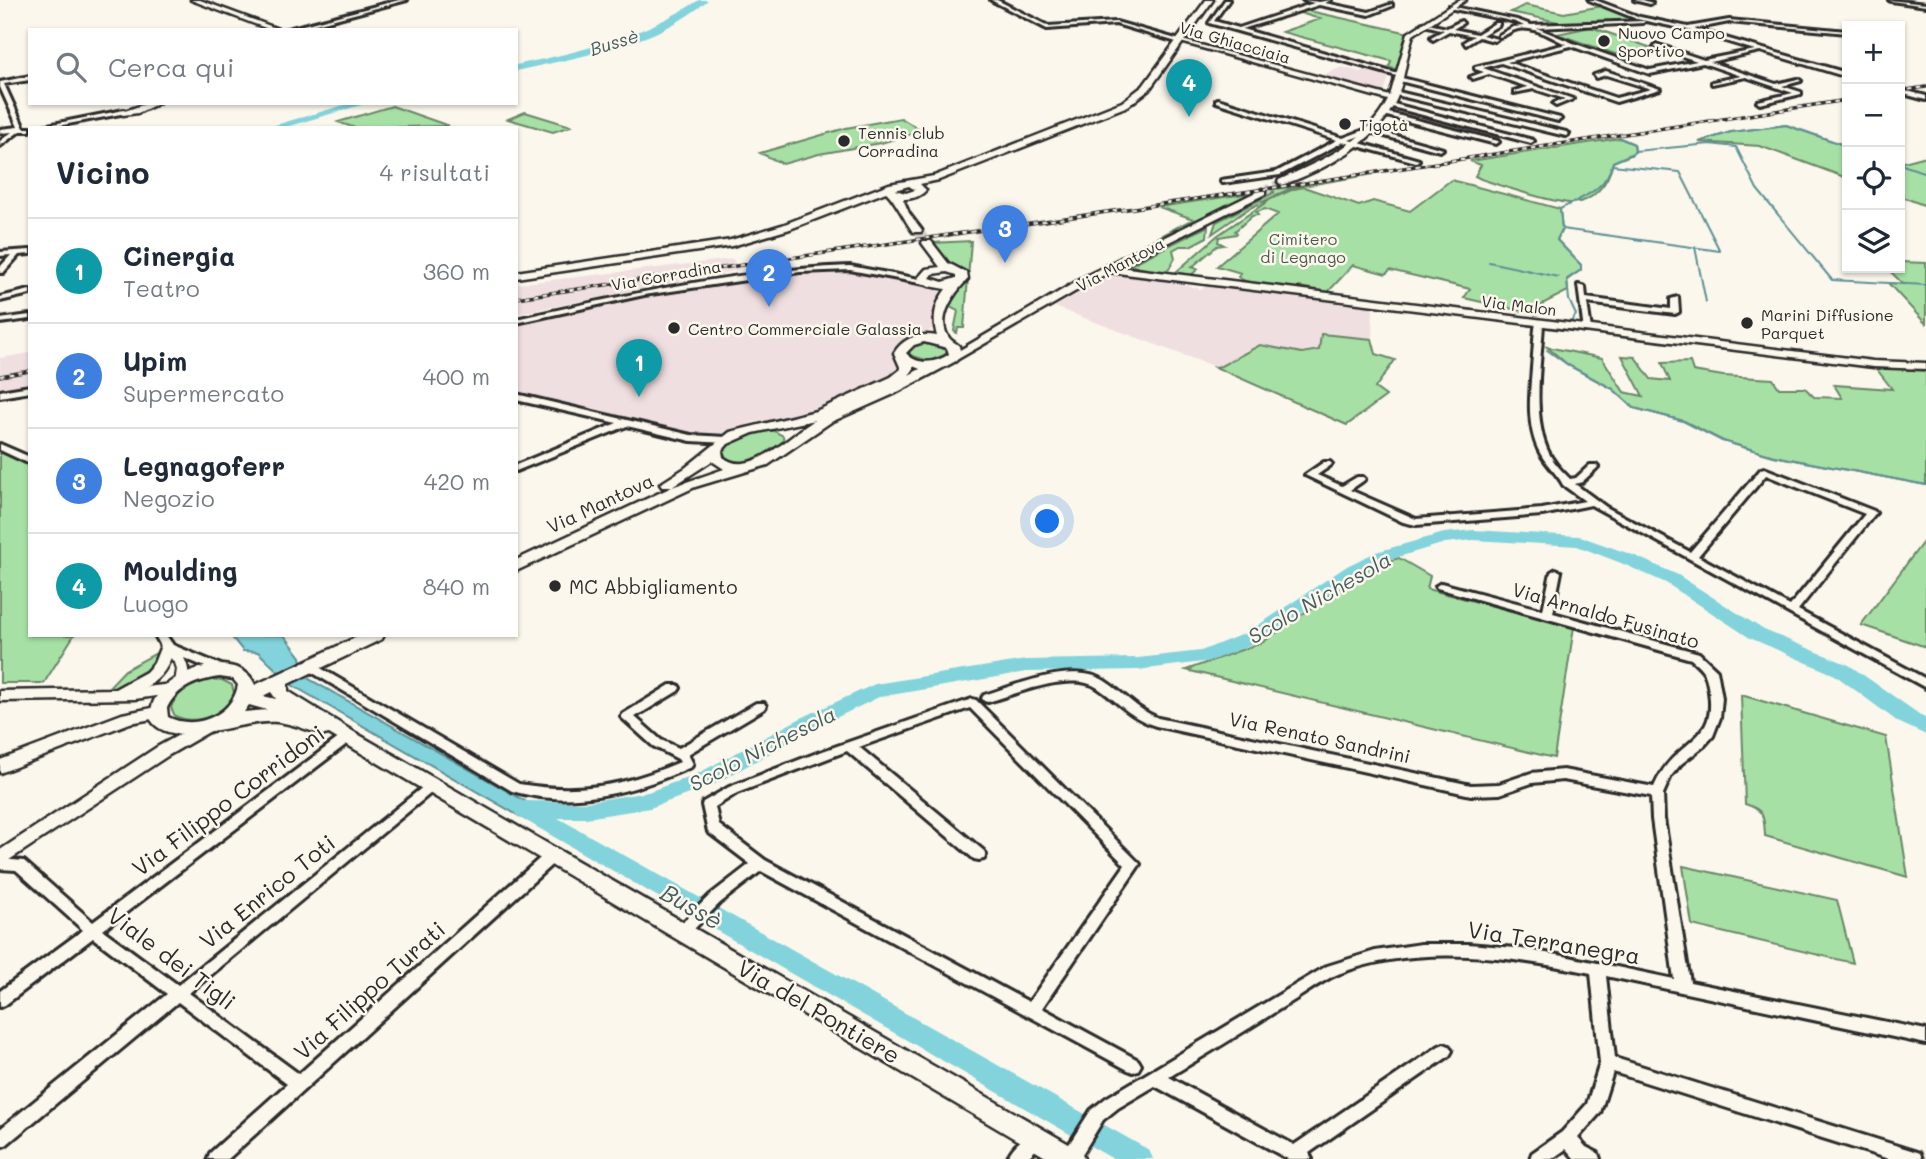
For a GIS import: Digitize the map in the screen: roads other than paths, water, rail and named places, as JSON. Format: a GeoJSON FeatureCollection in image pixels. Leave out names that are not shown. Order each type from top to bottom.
{"type":"FeatureCollection","features":[{"type":"Feature","properties":{"kind":"main road"},"geometry":{"type":"LineString","coordinates":[[894,192],[909,183],[936,178],[1125,104],[1146,88],[1210,0]]}},
{"type":"Feature","properties":{"kind":"main road"},"geometry":{"type":"LineString","coordinates":[[901,205],[936,178]]}},
{"type":"Feature","properties":{"kind":"main road"},"geometry":{"type":"LineString","coordinates":[[909,183],[921,188]]}},
{"type":"Feature","properties":{"kind":"main road"},"geometry":{"type":"LineString","coordinates":[[894,192],[916,230]]}},
{"type":"Feature","properties":{"kind":"main road"},"geometry":{"type":"LineString","coordinates":[[518,275],[732,243],[786,228],[871,195],[894,192],[911,195]]}},
{"type":"Feature","properties":{"kind":"main road"},"geometry":{"type":"LineString","coordinates":[[922,339],[939,326],[945,297],[962,276],[938,258],[927,243]]}},
{"type":"Feature","properties":{"kind":"main road"},"geometry":{"type":"LineString","coordinates":[[931,278],[939,265],[938,258]]}},
{"type":"Feature","properties":{"kind":"main road"},"geometry":{"type":"LineString","coordinates":[[931,278],[952,270]]}},
{"type":"Feature","properties":{"kind":"main road"},"geometry":{"type":"LineString","coordinates":[[931,278],[959,282]]}},
{"type":"Feature","properties":{"kind":"main road"},"geometry":{"type":"LineString","coordinates":[[931,278],[945,297]]}},
{"type":"Feature","properties":{"kind":"main road"},"geometry":{"type":"LineString","coordinates":[[939,326],[955,349],[954,357]]}},
{"type":"Feature","properties":{"kind":"main road","name":"Via Mantova"},"geometry":{"type":"LineString","coordinates":[[518,555],[663,486],[690,471],[726,440],[749,429],[813,417],[879,389],[902,376],[907,370],[900,353],[904,345],[922,339],[948,342]]}},
{"type":"Feature","properties":{"kind":"main road","name":"Via Mantova"},"geometry":{"type":"LineString","coordinates":[[518,565],[690,484],[761,463],[785,451],[816,425],[900,386],[954,357]]}},
{"type":"Feature","properties":{"kind":"main road"},"geometry":{"type":"LineString","coordinates":[[905,360],[924,366],[939,365]]}},
{"type":"Feature","properties":{"kind":"main road"},"geometry":{"type":"LineString","coordinates":[[769,426],[788,432],[792,443]]}},
{"type":"Feature","properties":{"kind":"main road"},"geometry":{"type":"LineString","coordinates":[[715,451],[721,463],[742,467]]}},
{"type":"Feature","properties":{"kind":"main road"},"geometry":{"type":"LineString","coordinates":[[306,667],[356,637]]}},
{"type":"Feature","properties":{"kind":"main road"},"geometry":{"type":"LineString","coordinates":[[157,713],[160,703],[176,686],[209,673],[241,686],[278,678],[372,637]]}},
{"type":"Feature","properties":{"kind":"main road","name":"Via del Pontiere"},"geometry":{"type":"LineString","coordinates":[[278,678],[280,694],[348,737],[553,855],[688,927],[1036,1138],[1073,1155]]}},
{"type":"Feature","properties":{"kind":"main road"},"geometry":{"type":"LineString","coordinates":[[211,724],[236,709],[241,686]]}},
{"type":"Feature","properties":{"kind":"main road","name":"Via del Pontiere"},"geometry":{"type":"LineString","coordinates":[[241,686],[318,718]]}},
{"type":"Feature","properties":{"kind":"main road","name":"Via del Pontiere"},"geometry":{"type":"LineString","coordinates":[[157,713],[166,726],[176,729],[275,715],[348,737]]}},
{"type":"Feature","properties":{"kind":"street"},"geometry":{"type":"LineString","coordinates":[[194,0],[272,28]]}},
{"type":"Feature","properties":{"kind":"street"},"geometry":{"type":"LineString","coordinates":[[294,28],[405,0]]}},
{"type":"Feature","properties":{"kind":"street"},"geometry":{"type":"LineString","coordinates":[[959,0],[972,0]]}},
{"type":"Feature","properties":{"kind":"street","name":"Via Ghiacciaia"},"geometry":{"type":"LineString","coordinates":[[993,0],[1047,28],[1113,23],[1389,106]]}},
{"type":"Feature","properties":{"kind":"street"},"geometry":{"type":"LineString","coordinates":[[1227,0],[1211,22],[1558,119]]}},
{"type":"Feature","properties":{"kind":"street"},"geometry":{"type":"LineString","coordinates":[[1305,0],[1368,14],[1390,5]]}},
{"type":"Feature","properties":{"kind":"street"},"geometry":{"type":"LineString","coordinates":[[1239,29],[1329,0]]}},
{"type":"Feature","properties":{"kind":"street"},"geometry":{"type":"LineString","coordinates":[[1282,182],[1356,144],[1373,129],[1389,106],[1410,34],[1463,0]]}},
{"type":"Feature","properties":{"kind":"street"},"geometry":{"type":"LineString","coordinates":[[1591,0],[1650,21],[1686,28],[1842,74]]}},
{"type":"Feature","properties":{"kind":"street"},"geometry":{"type":"LineString","coordinates":[[1636,0],[1650,3]]}},
{"type":"Feature","properties":{"kind":"street"},"geometry":{"type":"LineString","coordinates":[[1891,0],[1926,5]]}},
{"type":"Feature","properties":{"kind":"street"},"geometry":{"type":"LineString","coordinates":[[1451,7],[1531,26],[1571,44],[1650,72],[1761,50]]}},
{"type":"Feature","properties":{"kind":"street"},"geometry":{"type":"LineString","coordinates":[[1501,36],[1515,28],[1531,26],[1650,21]]}},
{"type":"Feature","properties":{"kind":"street"},"geometry":{"type":"LineString","coordinates":[[1686,28],[1729,21],[1842,32]]}},
{"type":"Feature","properties":{"kind":"street"},"geometry":{"type":"LineString","coordinates":[[1433,38],[1461,22]]}},
{"type":"Feature","properties":{"kind":"street"},"geometry":{"type":"LineString","coordinates":[[1423,24],[1493,38]]}},
{"type":"Feature","properties":{"kind":"street"},"geometry":{"type":"LineString","coordinates":[[1466,43],[1497,24]]}},
{"type":"Feature","properties":{"kind":"street"},"geometry":{"type":"LineString","coordinates":[[1556,104],[1570,99],[1477,68],[1571,44]]}},
{"type":"Feature","properties":{"kind":"street"},"geometry":{"type":"LineString","coordinates":[[1656,46],[1799,93],[1760,102]]}},
{"type":"Feature","properties":{"kind":"street"},"geometry":{"type":"LineString","coordinates":[[1502,62],[1616,100],[1657,89],[1606,74],[1596,76]]}},
{"type":"Feature","properties":{"kind":"street"},"geometry":{"type":"LineString","coordinates":[[1473,77],[1490,72]]}},
{"type":"Feature","properties":{"kind":"street"},"geometry":{"type":"LineString","coordinates":[[1714,83],[1747,76]]}},
{"type":"Feature","properties":{"kind":"street"},"geometry":{"type":"LineString","coordinates":[[0,144],[21,127],[1,83],[28,78]]}},
{"type":"Feature","properties":{"kind":"street"},"geometry":{"type":"LineString","coordinates":[[1775,85],[1798,81]]}},
{"type":"Feature","properties":{"kind":"street"},"geometry":{"type":"LineString","coordinates":[[1516,92],[1534,87]]}},
{"type":"Feature","properties":{"kind":"street"},"geometry":{"type":"LineString","coordinates":[[1905,92],[1926,98]]}},
{"type":"Feature","properties":{"kind":"street"},"geometry":{"type":"LineString","coordinates":[[1218,101],[1416,160]]}},
{"type":"Feature","properties":{"kind":"street"},"geometry":{"type":"LineString","coordinates":[[0,102],[10,104]]}},
{"type":"Feature","properties":{"kind":"street"},"geometry":{"type":"LineString","coordinates":[[122,105],[129,114]]}},
{"type":"Feature","properties":{"kind":"street"},"geometry":{"type":"LineString","coordinates":[[49,126],[129,114],[150,105]]}},
{"type":"Feature","properties":{"kind":"street"},"geometry":{"type":"LineString","coordinates":[[1389,106],[1566,134]]}},
{"type":"Feature","properties":{"kind":"street"},"geometry":{"type":"LineString","coordinates":[[1389,106],[1531,141]]}},
{"type":"Feature","properties":{"kind":"street"},"geometry":{"type":"LineString","coordinates":[[1389,106],[1496,142]]}},
{"type":"Feature","properties":{"kind":"street"},"geometry":{"type":"LineString","coordinates":[[1389,106],[1479,143]]}},
{"type":"Feature","properties":{"kind":"street"},"geometry":{"type":"LineString","coordinates":[[0,131],[28,129]]}},
{"type":"Feature","properties":{"kind":"street"},"geometry":{"type":"LineString","coordinates":[[1223,181],[1278,174],[1342,140],[1373,129],[1440,149]]}},
{"type":"Feature","properties":{"kind":"street","name":"Via Mantova"},"geometry":{"type":"LineString","coordinates":[[954,357],[1108,269],[1262,192]]}},
{"type":"Feature","properties":{"kind":"street"},"geometry":{"type":"LineString","coordinates":[[0,254],[28,251]]}},
{"type":"Feature","properties":{"kind":"street"},"geometry":{"type":"LineString","coordinates":[[0,271],[17,253]]}},
{"type":"Feature","properties":{"kind":"street","name":"Via Corradina"},"geometry":{"type":"LineString","coordinates":[[518,321],[644,293],[800,270],[850,268],[905,278],[931,278]]}},
{"type":"Feature","properties":{"kind":"street","name":"Via Malon"},"geometry":{"type":"LineString","coordinates":[[1108,269],[1872,364],[1926,366]]}},
{"type":"Feature","properties":{"kind":"street"},"geometry":{"type":"LineString","coordinates":[[1581,287],[1587,328]]}},
{"type":"Feature","properties":{"kind":"street"},"geometry":{"type":"LineString","coordinates":[[0,299],[28,292]]}},
{"type":"Feature","properties":{"kind":"street"},"geometry":{"type":"LineString","coordinates":[[1583,300],[1675,312],[1675,299]]}},
{"type":"Feature","properties":{"kind":"street"},"geometry":{"type":"LineString","coordinates":[[0,321],[28,317]]}},
{"type":"Feature","properties":{"kind":"street"},"geometry":{"type":"LineString","coordinates":[[1539,324],[1535,433],[1546,458],[1566,483],[1592,502],[1926,684]]}},
{"type":"Feature","properties":{"kind":"street","name":"Via Mantova"},"geometry":{"type":"LineString","coordinates":[[948,342],[969,345],[982,343]]}},
{"type":"Feature","properties":{"kind":"street"},"geometry":{"type":"LineString","coordinates":[[0,394],[28,389]]}},
{"type":"Feature","properties":{"kind":"street"},"geometry":{"type":"LineString","coordinates":[[518,397],[691,438],[726,440]]}},
{"type":"Feature","properties":{"kind":"street"},"geometry":{"type":"LineString","coordinates":[[518,467],[625,423]]}},
{"type":"Feature","properties":{"kind":"street"},"geometry":{"type":"LineString","coordinates":[[691,438],[715,451]]}},
{"type":"Feature","properties":{"kind":"street"},"geometry":{"type":"LineString","coordinates":[[0,447],[28,460]]}},
{"type":"Feature","properties":{"kind":"street"},"geometry":{"type":"LineString","coordinates":[[1327,464],[1310,475],[1416,522],[1542,512],[1592,502]]}},
{"type":"Feature","properties":{"kind":"street"},"geometry":{"type":"LineString","coordinates":[[1566,483],[1579,480],[1593,467]]}},
{"type":"Feature","properties":{"kind":"street"},"geometry":{"type":"LineString","coordinates":[[1692,556],[1764,471],[1871,513],[1792,611]]}},
{"type":"Feature","properties":{"kind":"street"},"geometry":{"type":"LineString","coordinates":[[1343,490],[1360,479]]}},
{"type":"Feature","properties":{"kind":"street"},"geometry":{"type":"LineString","coordinates":[[1546,616],[1556,572]]}},
{"type":"Feature","properties":{"kind":"street","name":"Via Arnaldo Fusinato"},"geometry":{"type":"LineString","coordinates":[[1441,586],[1695,656],[1712,670],[1716,710],[1714,724],[1708,737],[1674,764],[1657,792]]}},
{"type":"Feature","properties":{"kind":"street"},"geometry":{"type":"LineString","coordinates":[[0,696],[146,694],[176,686],[184,667],[164,641]]}},
{"type":"Feature","properties":{"kind":"street"},"geometry":{"type":"LineString","coordinates":[[164,641],[241,686]]}},
{"type":"Feature","properties":{"kind":"street"},"geometry":{"type":"LineString","coordinates":[[107,695],[133,687],[152,676],[163,664],[164,641]]}},
{"type":"Feature","properties":{"kind":"street"},"geometry":{"type":"LineString","coordinates":[[306,667],[516,788],[551,796],[601,795],[651,781],[760,706]]}},
{"type":"Feature","properties":{"kind":"street","name":"Via Renato Sandrini"},"geometry":{"type":"LineString","coordinates":[[988,698],[1042,682],[1076,678],[1096,681],[1138,716],[1156,722],[1471,790],[1500,789],[1531,778],[1563,775],[1657,792]]}},
{"type":"Feature","properties":{"kind":"street"},"geometry":{"type":"LineString","coordinates":[[674,688],[627,717],[657,743],[683,759]]}},
{"type":"Feature","properties":{"kind":"street"},"geometry":{"type":"LineString","coordinates":[[1032,1010],[1133,864],[972,703],[733,790],[708,804],[713,828],[760,864],[1133,1065]]}},
{"type":"Feature","properties":{"kind":"street"},"geometry":{"type":"LineString","coordinates":[[0,767],[121,721],[157,713]]}},
{"type":"Feature","properties":{"kind":"street"},"geometry":{"type":"LineString","coordinates":[[0,861],[163,751],[211,724]]}},
{"type":"Feature","properties":{"kind":"street","name":"Via Filippo Corridoni"},"geometry":{"type":"LineString","coordinates":[[0,1000],[348,737]]}},
{"type":"Feature","properties":{"kind":"street"},"geometry":{"type":"LineString","coordinates":[[849,746],[979,855]]}},
{"type":"Feature","properties":{"kind":"street","name":"Via Enrico Toti"},"geometry":{"type":"LineString","coordinates":[[0,1139],[433,785]]}},
{"type":"Feature","properties":{"kind":"street"},"geometry":{"type":"LineString","coordinates":[[1657,792],[1658,819],[1683,987]]}},
{"type":"Feature","properties":{"kind":"street"},"geometry":{"type":"LineString","coordinates":[[0,847],[29,839]]}},
{"type":"Feature","properties":{"kind":"street"},"geometry":{"type":"LineString","coordinates":[[0,861],[19,865],[19,856],[29,839]]}},
{"type":"Feature","properties":{"kind":"street","name":"Via Filippo Turati"},"geometry":{"type":"LineString","coordinates":[[216,1159],[553,855]]}},
{"type":"Feature","properties":{"kind":"street"},"geometry":{"type":"LineString","coordinates":[[688,927],[715,900],[760,864]]}},
{"type":"Feature","properties":{"kind":"street","name":"Viale dei Tigli"},"geometry":{"type":"LineString","coordinates":[[19,865],[94,931],[299,1084]]}},
{"type":"Feature","properties":{"kind":"street","name":"Via Terranegra"},"geometry":{"type":"LineString","coordinates":[[1073,1155],[1097,1115],[1154,1077],[1332,970],[1360,958],[1436,949],[1511,954],[1598,969],[1926,1037]]}},
{"type":"Feature","properties":{"kind":"street"},"geometry":{"type":"LineString","coordinates":[[1538,1159],[1568,1138],[1594,1108],[1608,1063],[1598,969]]}},
{"type":"Feature","properties":{"kind":"street"},"geometry":{"type":"LineString","coordinates":[[1154,1077],[1299,1156],[1444,1051]]}},
{"type":"Feature","properties":{"kind":"street"},"geometry":{"type":"LineString","coordinates":[[1608,1063],[1913,1159]]}},
{"type":"Feature","properties":{"kind":"street"},"geometry":{"type":"LineString","coordinates":[[1015,1159],[1036,1138]]}},
{"type":"Feature","properties":{"kind":"street"},"geometry":{"type":"LineString","coordinates":[[1568,1138],[1580,1153],[1592,1159]]}},
{"type":"Feature","properties":{"kind":"water"},"geometry":{"type":"Polygon","coordinates":[[[232,637],[286,637],[301,657],[304,676],[539,809],[526,820],[292,685],[258,652],[243,651],[232,637]]]}},
{"type":"Feature","properties":{"kind":"waterway","name":"Bussè"},"geometry":{"type":"LineString","coordinates":[[518,68],[590,51],[638,36],[661,26],[704,0]]}},
{"type":"Feature","properties":{"kind":"waterway","name":"Bussè"},"geometry":{"type":"LineString","coordinates":[[277,126],[356,105]]}},
{"type":"Feature","properties":{"kind":"waterway"},"geometry":{"type":"LineString","coordinates":[[1702,141],[1731,132],[1786,125],[1842,144]]}},
{"type":"Feature","properties":{"kind":"waterway"},"geometry":{"type":"LineString","coordinates":[[1612,165],[1613,162],[1635,152],[1634,144],[1620,138]]}},
{"type":"Feature","properties":{"kind":"waterway"},"geometry":{"type":"LineString","coordinates":[[1635,151],[1710,144],[1736,147],[1757,189],[1832,280],[1926,285]]}},
{"type":"Feature","properties":{"kind":"waterway"},"geometry":{"type":"LineString","coordinates":[[1562,229],[1560,209],[1593,192],[1610,172],[1612,165]]}},
{"type":"Feature","properties":{"kind":"waterway"},"geometry":{"type":"LineString","coordinates":[[1612,165],[1680,172],[1720,251],[1695,248]]}},
{"type":"Feature","properties":{"kind":"waterway"},"geometry":{"type":"LineString","coordinates":[[1905,166],[1926,173]]}},
{"type":"Feature","properties":{"kind":"waterway"},"geometry":{"type":"LineString","coordinates":[[1562,229],[1695,248]]}},
{"type":"Feature","properties":{"kind":"waterway"},"geometry":{"type":"LineString","coordinates":[[1562,229],[1557,240],[1581,265],[1581,270],[1567,279],[1569,300],[1576,315],[1569,324]]}},
{"type":"Feature","properties":{"kind":"waterway"},"geometry":{"type":"LineString","coordinates":[[1695,248],[1706,302]]}},
{"type":"Feature","properties":{"kind":"waterway"},"geometry":{"type":"LineString","coordinates":[[1489,262],[1558,277]]}},
{"type":"Feature","properties":{"kind":"waterway"},"geometry":{"type":"LineString","coordinates":[[1547,350],[1568,365],[1613,389],[1634,408],[1683,421],[1722,441],[1774,456],[1926,485]]}},
{"type":"Feature","properties":{"kind":"waterway","name":"Scolo Nichesola"},"geometry":{"type":"LineString","coordinates":[[525,809],[586,810],[650,800],[704,780],[806,724],[875,691],[1026,666],[1138,664],[1204,657],[1255,636],[1353,570],[1382,556],[1444,538],[1473,535],[1579,541],[1627,559],[1672,579],[1757,634],[1842,670],[1905,717],[1926,728]]}},
{"type":"Feature","properties":{"kind":"waterway","name":"Bussè"},"geometry":{"type":"LineString","coordinates":[[525,809],[1139,1159]]}},
{"type":"Feature","properties":{"kind":"tunnel"},"geometry":{"type":"LineString","coordinates":[[1262,192],[1282,182]]}},
{"type":"Feature","properties":{"kind":"tunnel"},"geometry":{"type":"LineString","coordinates":[[917,230],[927,243]]}},
{"type":"Feature","properties":{"kind":"railway"},"geometry":{"type":"LineString","coordinates":[[1905,90],[1926,87]]}},
{"type":"Feature","properties":{"kind":"railway"},"geometry":{"type":"LineString","coordinates":[[518,298],[1299,184],[1842,101]]}},
{"type":"Feature","properties":{"kind":"railway"},"geometry":{"type":"LineString","coordinates":[[0,376],[28,371]]}},
{"type":"Feature","properties":{"kind":"place","name":"Nuovo Campo Sportivo"},"geometry":{"type":"Point","coordinates":[1604,41]}},
{"type":"Feature","properties":{"kind":"place","name":"Moulding"},"geometry":{"type":"Point","coordinates":[1189,117]}},
{"type":"Feature","properties":{"kind":"place","name":"Tigotà"},"geometry":{"type":"Point","coordinates":[1345,124]}},
{"type":"Feature","properties":{"kind":"place","name":"Tennis club Corradina"},"geometry":{"type":"Point","coordinates":[844,141]}},
{"type":"Feature","properties":{"kind":"place","name":"Legnagoferr"},"geometry":{"type":"Point","coordinates":[1005,263]}},
{"type":"Feature","properties":{"kind":"place","name":"Upim"},"geometry":{"type":"Point","coordinates":[769,307]}},
{"type":"Feature","properties":{"kind":"place","name":"Marini Diffusione Parquet"},"geometry":{"type":"Point","coordinates":[1747,323]}},
{"type":"Feature","properties":{"kind":"place","name":"Centro Commerciale Galassia"},"geometry":{"type":"Point","coordinates":[674,328]}},
{"type":"Feature","properties":{"kind":"place","name":"Cinergia"},"geometry":{"type":"Point","coordinates":[639,397]}},
{"type":"Feature","properties":{"kind":"place","name":"MC Abbigliamento"},"geometry":{"type":"Point","coordinates":[555,586]}},
{"type":"Feature","properties":{"kind":"park label","name":"Cimitero di Legnago"},"geometry":{"type":"Point","coordinates":[1303,247]}}]}
